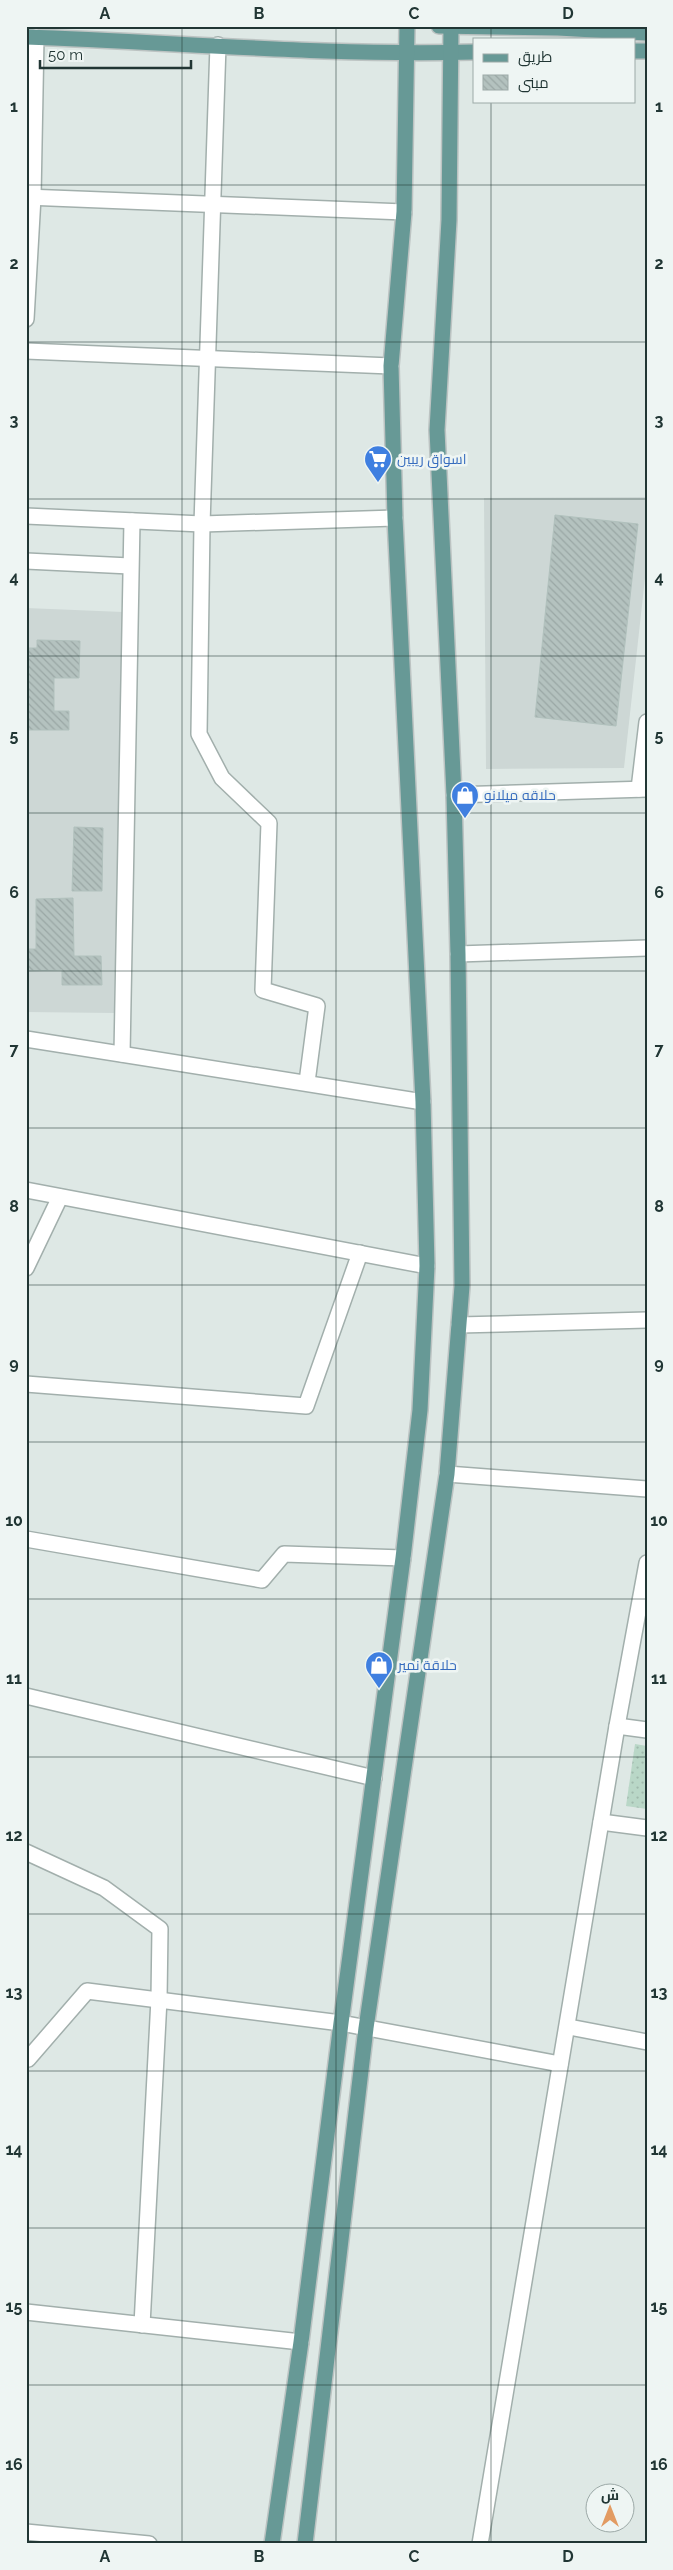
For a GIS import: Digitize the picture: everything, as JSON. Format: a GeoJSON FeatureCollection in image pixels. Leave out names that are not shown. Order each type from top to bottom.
{"type":"FeatureCollection","features":[{"type":"Feature","properties":{"kind":"main road"},"geometry":{"type":"LineString","coordinates":[[272,2544],[301,2342],[403,1558],[420,1410],[427,1266],[423,1102],[395,518],[391,366],[404,212],[407,26]]}},
{"type":"Feature","properties":{"kind":"main road"},"geometry":{"type":"LineString","coordinates":[[305,2544],[366,2028],[447,1474],[462,1286],[454,795],[437,430],[449,220],[451,52],[447,26],[558,27],[647,33]]}},
{"type":"Feature","properties":{"kind":"main road"},"geometry":{"type":"LineString","coordinates":[[31,37],[218,46],[406,52],[473,52]]}},
{"type":"Feature","properties":{"kind":"street"},"geometry":{"type":"LineString","coordinates":[[26,320],[30,197],[31,37]]}},
{"type":"Feature","properties":{"kind":"street"},"geometry":{"type":"LineString","coordinates":[[218,46],[202,524],[199,734],[222,778],[269,823],[263,990],[317,1006],[307,1082]]}},
{"type":"Feature","properties":{"kind":"street"},"geometry":{"type":"LineString","coordinates":[[30,197],[404,212]]}},
{"type":"Feature","properties":{"kind":"street"},"geometry":{"type":"LineString","coordinates":[[26,351],[391,366]]}},
{"type":"Feature","properties":{"kind":"street"},"geometry":{"type":"LineString","coordinates":[[26,516],[202,524],[395,518]]}},
{"type":"Feature","properties":{"kind":"street"},"geometry":{"type":"LineString","coordinates":[[122,1054],[132,521]]}},
{"type":"Feature","properties":{"kind":"street"},"geometry":{"type":"LineString","coordinates":[[26,562],[130,566]]}},
{"type":"Feature","properties":{"kind":"street"},"geometry":{"type":"LineString","coordinates":[[454,795],[643,789],[647,722]]}},
{"type":"Feature","properties":{"kind":"street"},"geometry":{"type":"LineString","coordinates":[[458,954],[647,948]]}},
{"type":"Feature","properties":{"kind":"street"},"geometry":{"type":"LineString","coordinates":[[26,1039],[307,1082],[423,1102]]}},
{"type":"Feature","properties":{"kind":"street"},"geometry":{"type":"LineString","coordinates":[[26,1190],[427,1266]]}},
{"type":"Feature","properties":{"kind":"street"},"geometry":{"type":"LineString","coordinates":[[26,1268],[60,1196]]}},
{"type":"Feature","properties":{"kind":"street"},"geometry":{"type":"LineString","coordinates":[[26,1384],[306,1406],[360,1253]]}},
{"type":"Feature","properties":{"kind":"street"},"geometry":{"type":"LineString","coordinates":[[459,1325],[647,1320]]}},
{"type":"Feature","properties":{"kind":"street"},"geometry":{"type":"LineString","coordinates":[[447,1474],[647,1489]]}},
{"type":"Feature","properties":{"kind":"street"},"geometry":{"type":"LineString","coordinates":[[26,1539],[262,1580],[284,1554],[403,1558]]}},
{"type":"Feature","properties":{"kind":"street"},"geometry":{"type":"LineString","coordinates":[[480,2544],[560,2064],[569,2027],[617,1726],[647,1563]]}},
{"type":"Feature","properties":{"kind":"street"},"geometry":{"type":"LineString","coordinates":[[26,1696],[374,1778]]}},
{"type":"Feature","properties":{"kind":"street"},"geometry":{"type":"LineString","coordinates":[[617,1726],[647,1730]]}},
{"type":"Feature","properties":{"kind":"street"},"geometry":{"type":"LineString","coordinates":[[601,1822],[647,1828]]}},
{"type":"Feature","properties":{"kind":"street"},"geometry":{"type":"LineString","coordinates":[[26,1852],[104,1888],[160,1928],[159,1999],[142,2325]]}},
{"type":"Feature","properties":{"kind":"street"},"geometry":{"type":"LineString","coordinates":[[26,2058],[87,1991],[341,2023],[560,2064]]}},
{"type":"Feature","properties":{"kind":"street"},"geometry":{"type":"LineString","coordinates":[[569,2027],[647,2042]]}},
{"type":"Feature","properties":{"kind":"street"},"geometry":{"type":"LineString","coordinates":[[26,2312],[301,2342]]}},
{"type":"Feature","properties":{"kind":"street"},"geometry":{"type":"LineString","coordinates":[[26,2532],[58,2539],[148,2544]]}},
{"type":"Feature","properties":{"kind":"shaded area"},"geometry":{"type":"Polygon","coordinates":[[[647,497],[647,560],[624,768],[486,769],[484,498],[647,497]]]}},
{"type":"Feature","properties":{"kind":"shaded area"},"geometry":{"type":"Polygon","coordinates":[[[26,608],[123,612],[114,1013],[26,1012],[26,608]]]}},
{"type":"Feature","properties":{"kind":"green space"},"geometry":{"type":"Polygon","coordinates":[[[635,1744],[647,1746],[647,1809],[626,1806],[635,1744]]]}},
{"type":"Feature","properties":{"kind":"building"},"geometry":{"type":"Polygon","coordinates":[[[555,515],[638,524],[616,726],[535,717],[555,515]]]}},
{"type":"Feature","properties":{"kind":"building"},"geometry":{"type":"Polygon","coordinates":[[[37,640],[80,641],[79,678],[54,678],[54,711],[69,711],[69,730],[26,730],[26,648],[37,648],[37,640]]]}},
{"type":"Feature","properties":{"kind":"building"},"geometry":{"type":"Polygon","coordinates":[[[74,827],[103,828],[102,891],[72,891],[74,827]]]}},
{"type":"Feature","properties":{"kind":"building"},"geometry":{"type":"Polygon","coordinates":[[[73,898],[74,956],[101,956],[102,985],[62,985],[62,970],[26,971],[26,949],[36,949],[36,899],[73,898]]]}},
{"type":"Feature","properties":{"kind":"place","name":"اسواق ريبين"},"geometry":{"type":"Point","coordinates":[378,483]}},
{"type":"Feature","properties":{"kind":"place","name":"حلاقه ميلانو"},"geometry":{"type":"Point","coordinates":[465,819]}},
{"type":"Feature","properties":{"kind":"place","name":"حلاقة نمير"},"geometry":{"type":"Point","coordinates":[379,1689]}}]}
